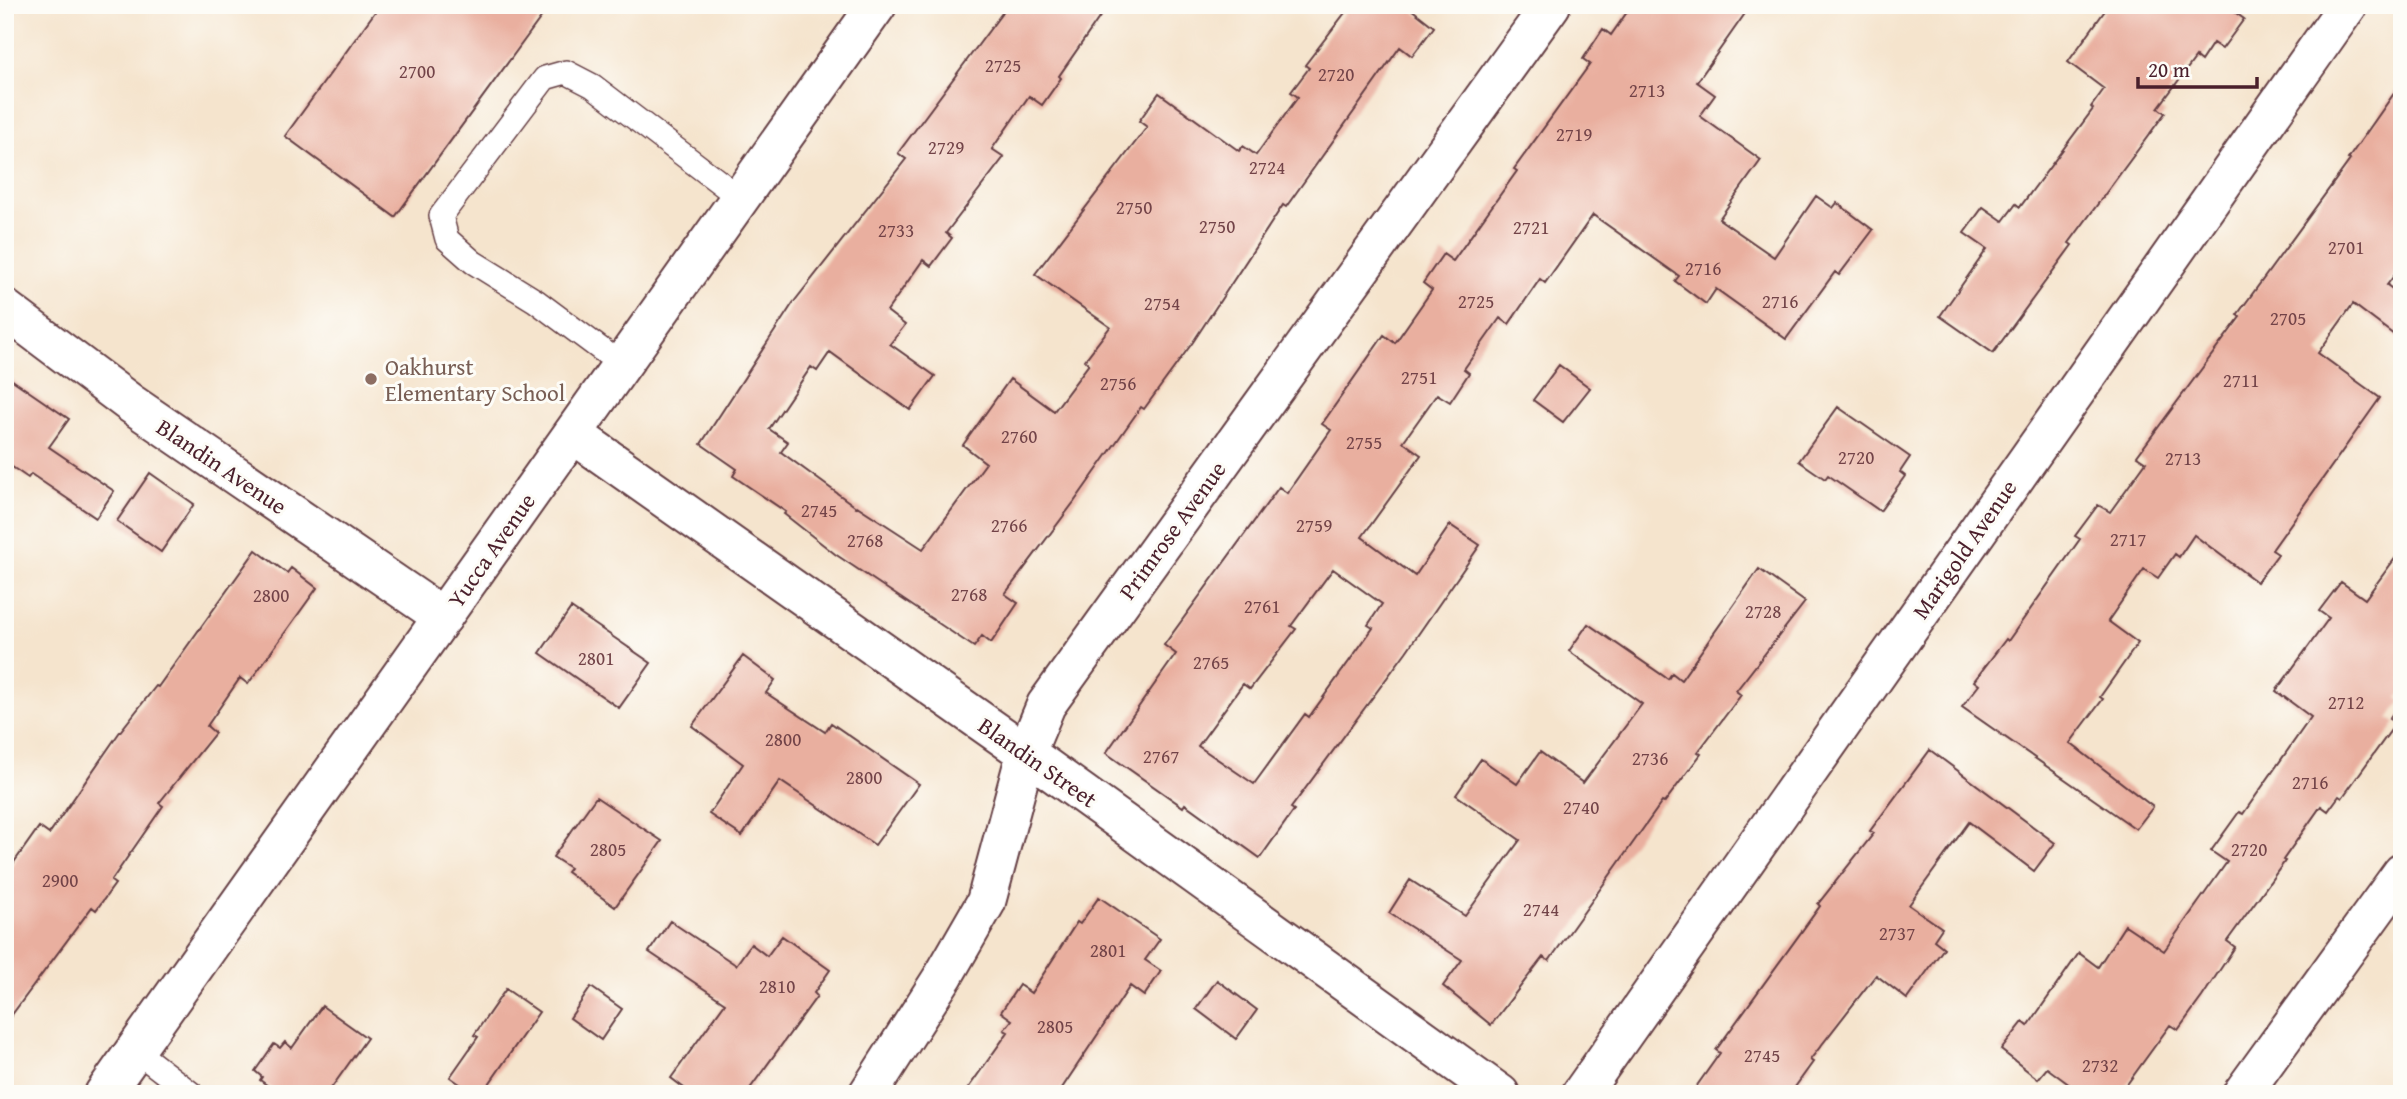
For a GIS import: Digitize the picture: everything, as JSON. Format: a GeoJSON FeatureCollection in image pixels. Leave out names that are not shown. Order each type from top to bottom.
{"type":"FeatureCollection","features":[{"type":"Feature","properties":{"kind":"street","name":"Yucca Avenue"},"geometry":{"type":"LineString","coordinates":[[104,1094],[877,5]]}},
{"type":"Feature","properties":{"kind":"street","name":"Primrose Avenue"},"geometry":{"type":"LineString","coordinates":[[868,1094],[944,975],[986,902],[1026,753],[1046,705],[1551,5]]}},
{"type":"Feature","properties":{"kind":"street","name":"Marigold Avenue"},"geometry":{"type":"LineString","coordinates":[[1581,1094],[2348,5]]}},
{"type":"Feature","properties":{"kind":"street","name":"Blandin Avenue"},"geometry":{"type":"LineString","coordinates":[[5,309],[130,403],[443,617]]}},
{"type":"Feature","properties":{"kind":"street","name":"Blandin Street"},"geometry":{"type":"LineString","coordinates":[[573,434],[1026,753],[1500,1094]]}},
{"type":"Feature","properties":{"kind":"street"},"geometry":{"type":"LineString","coordinates":[[2242,1094],[2402,873]]}},
{"type":"Feature","properties":{"kind":"lane"},"geometry":{"type":"LineString","coordinates":[[622,365],[536,301],[473,262],[447,239],[441,216],[545,78],[565,72],[593,86],[740,198]]}},
{"type":"Feature","properties":{"kind":"lane"},"geometry":{"type":"LineString","coordinates":[[135,1050],[192,1094]]}},
{"type":"Feature","properties":{"kind":"building"},"geometry":{"type":"Polygon","coordinates":[[[380,5],[550,5],[395,217],[285,136],[380,5]]]}},
{"type":"Feature","properties":{"kind":"building"},"geometry":{"type":"Polygon","coordinates":[[[1008,5],[1108,5],[1042,105],[1029,96],[992,149],[1004,157],[946,233],[952,238],[931,266],[923,260],[887,311],[905,325],[890,344],[935,376],[910,410],[830,352],[817,371],[811,367],[769,429],[788,442],[781,452],[856,507],[923,549],[986,463],[963,445],[1010,379],[1054,411],[1089,364],[1085,360],[1110,327],[1035,274],[1147,127],[1139,121],[1159,93],[1239,151],[1243,146],[1256,155],[1298,97],[1291,92],[1309,68],[1305,65],[1351,5],[1406,5],[1434,27],[1412,56],[1400,47],[1286,207],[1283,205],[1193,342],[1144,409],[1141,407],[1005,594],[1018,603],[991,643],[982,636],[974,647],[835,554],[784,514],[786,512],[733,476],[737,469],[701,444],[793,303],[906,159],[898,153],[1008,5]]]}},
{"type":"Feature","properties":{"kind":"building"},"geometry":{"type":"Polygon","coordinates":[[[1632,5],[1751,5],[1697,82],[1715,95],[1700,116],[1761,160],[1719,219],[1774,257],[1816,196],[1833,208],[1837,203],[1873,230],[1839,275],[1835,272],[1786,339],[1716,289],[1706,304],[1675,281],[1679,276],[1593,215],[1545,283],[1540,279],[1509,324],[1500,318],[1464,369],[1469,373],[1450,402],[1437,394],[1403,442],[1421,455],[1362,537],[1415,576],[1450,525],[1480,545],[1406,652],[1291,808],[1294,810],[1260,858],[1185,804],[1183,807],[1106,753],[1176,654],[1164,645],[1279,487],[1287,493],[1331,430],[1322,424],[1384,335],[1395,343],[1432,290],[1423,283],[1443,254],[1453,261],[1517,171],[1514,169],[1590,64],[1583,59],[1603,29],[1611,35],[1632,5]],[[1333,569],[1291,626],[1296,629],[1250,689],[1243,684],[1198,746],[1254,784],[1305,714],[1309,717],[1373,628],[1368,625],[1382,604],[1333,569]]]}},
{"type":"Feature","properties":{"kind":"building"},"geometry":{"type":"Polygon","coordinates":[[[2109,5],[2225,5],[2244,19],[2222,49],[2213,43],[2201,61],[2196,57],[2158,108],[2165,113],[2069,243],[2072,245],[1993,353],[1940,316],[1987,249],[1964,233],[1983,207],[2003,221],[2016,204],[2020,207],[2093,109],[2091,107],[2104,89],[2068,62],[2109,5]]]}},
{"type":"Feature","properties":{"kind":"building"},"geometry":{"type":"Polygon","coordinates":[[[2402,82],[2402,265],[2387,285],[2402,296],[2402,341],[2353,304],[2318,353],[2380,398],[2272,550],[2278,554],[2257,582],[2194,535],[2179,557],[2175,554],[2158,578],[2144,569],[2108,621],[2138,643],[2100,697],[2103,699],[2070,743],[2153,807],[2136,829],[1962,707],[1979,685],[1974,681],[2006,639],[2008,641],[2080,539],[2075,536],[2098,505],[2110,512],[2146,462],[2137,456],[2240,317],[2237,315],[2350,160],[2348,159],[2402,82]]]}},
{"type":"Feature","properties":{"kind":"building"},"geometry":{"type":"Polygon","coordinates":[[[1559,365],[1590,388],[1563,422],[1533,400],[1559,365]]]}},
{"type":"Feature","properties":{"kind":"building"},"geometry":{"type":"Polygon","coordinates":[[[5,375],[69,419],[49,447],[114,491],[96,518],[31,474],[28,478],[5,462],[5,375]]]}},
{"type":"Feature","properties":{"kind":"building"},"geometry":{"type":"Polygon","coordinates":[[[1838,407],[1910,457],[1900,472],[1905,476],[1880,511],[1828,475],[1825,479],[1799,461],[1838,407]]]}},
{"type":"Feature","properties":{"kind":"building"},"geometry":{"type":"Polygon","coordinates":[[[150,473],[194,504],[161,552],[117,521],[150,473]]]}},
{"type":"Feature","properties":{"kind":"building"},"geometry":{"type":"Polygon","coordinates":[[[2402,549],[2402,692],[2397,698],[2401,701],[2389,719],[2396,723],[2342,798],[2339,796],[2328,811],[2321,806],[2227,941],[2235,947],[2202,997],[2178,1030],[2170,1025],[2120,1094],[2082,1094],[2047,1068],[2038,1079],[2001,1050],[2023,1022],[2028,1026],[2079,953],[2098,967],[2125,925],[2164,951],[2227,862],[2211,851],[2239,812],[2243,814],[2311,717],[2276,691],[2329,618],[2319,611],[2341,582],[2365,599],[2402,549]]]}},
{"type":"Feature","properties":{"kind":"building"},"geometry":{"type":"Polygon","coordinates":[[[256,550],[287,573],[291,568],[317,588],[248,684],[240,678],[207,726],[215,733],[159,803],[163,806],[111,881],[115,884],[96,910],[92,907],[5,1024],[5,875],[39,827],[49,834],[119,733],[156,686],[158,687],[256,550]]]}},
{"type":"Feature","properties":{"kind":"building"},"geometry":{"type":"Polygon","coordinates":[[[1759,569],[1805,602],[1736,691],[1741,695],[1698,752],[1701,754],[1664,803],[1662,802],[1549,961],[1543,957],[1491,1025],[1443,986],[1462,960],[1389,913],[1410,880],[1465,916],[1520,840],[1456,795],[1481,759],[1517,784],[1540,752],[1583,783],[1642,704],[1569,651],[1588,624],[1668,679],[1672,673],[1681,680],[1759,569]]]}},
{"type":"Feature","properties":{"kind":"building"},"geometry":{"type":"Polygon","coordinates":[[[571,608],[651,663],[619,708],[540,653],[571,608]]]}},
{"type":"Feature","properties":{"kind":"building"},"geometry":{"type":"Polygon","coordinates":[[[743,656],[775,680],[766,693],[825,732],[831,723],[919,784],[875,845],[780,781],[742,836],[709,814],[743,764],[692,726],[743,656]]]}},
{"type":"Feature","properties":{"kind":"building"},"geometry":{"type":"Polygon","coordinates":[[[1930,750],[2055,843],[2034,871],[1969,822],[1909,905],[1942,928],[1934,940],[1944,948],[1907,999],[1876,975],[1810,1060],[1813,1062],[1790,1094],[1691,1094],[1720,1053],[1716,1050],[1820,906],[1818,904],[1874,833],[1870,831],[1930,750]]]}},
{"type":"Feature","properties":{"kind":"building"},"geometry":{"type":"Polygon","coordinates":[[[596,797],[662,841],[615,907],[567,872],[570,868],[553,857],[596,797]]]}},
{"type":"Feature","properties":{"kind":"building"},"geometry":{"type":"Polygon","coordinates":[[[1099,897],[1160,939],[1145,960],[1161,971],[1144,996],[1130,986],[1058,1094],[964,1094],[1008,1032],[1004,1030],[1012,1020],[1001,1012],[1019,985],[1031,993],[1077,922],[1080,924],[1099,897]]]}},
{"type":"Feature","properties":{"kind":"building"},"geometry":{"type":"Polygon","coordinates":[[[670,921],[736,965],[751,944],[767,956],[782,936],[830,970],[814,993],[817,996],[746,1094],[692,1094],[671,1078],[725,1003],[649,952],[670,921]]]}},
{"type":"Feature","properties":{"kind":"building"},"geometry":{"type":"Polygon","coordinates":[[[1217,980],[1257,1010],[1236,1039],[1196,1009],[1217,980]]]}},
{"type":"Feature","properties":{"kind":"building"},"geometry":{"type":"Polygon","coordinates":[[[591,987],[622,1009],[601,1040],[570,1018],[591,987]]]}},
{"type":"Feature","properties":{"kind":"building"},"geometry":{"type":"Polygon","coordinates":[[[506,989],[539,1012],[482,1094],[474,1094],[450,1077],[478,1037],[474,1035],[506,989]]]}},
{"type":"Feature","properties":{"kind":"building"},"geometry":{"type":"Polygon","coordinates":[[[322,1006],[367,1038],[327,1094],[279,1094],[260,1080],[262,1077],[255,1071],[274,1044],[280,1048],[285,1042],[292,1048],[322,1006]]]}},
{"type":"Feature","properties":{"kind":"place","name":"Oakhurst Elementary School"},"geometry":{"type":"Point","coordinates":[371,379]}}]}
